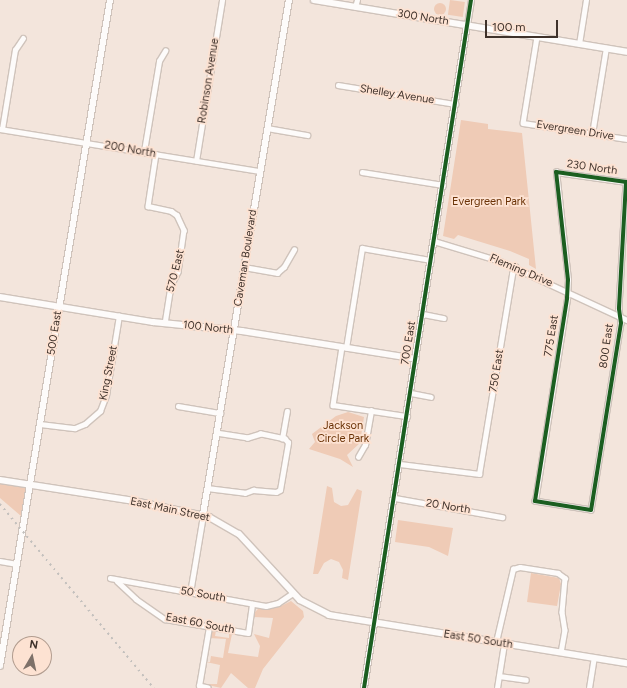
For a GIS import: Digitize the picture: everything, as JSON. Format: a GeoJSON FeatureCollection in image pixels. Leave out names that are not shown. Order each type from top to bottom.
{"type":"FeatureCollection","features":[{"type":"Feature","properties":{"kind":"main road","name":"East Main Street"},"geometry":{"type":"LineString","coordinates":[[0,480],[203,515],[226,524],[239,534],[293,593],[312,608],[329,615]]}},
{"type":"Feature","properties":{"kind":"main road","name":"East 50 South"},"geometry":{"type":"LineString","coordinates":[[329,615],[375,624],[627,663]]}},
{"type":"Feature","properties":{"kind":"street","name":"500 East"},"geometry":{"type":"LineString","coordinates":[[0,666],[110,0]]}},
{"type":"Feature","properties":{"kind":"street","name":"Robinson Avenue"},"geometry":{"type":"LineString","coordinates":[[196,161],[222,0]]}},
{"type":"Feature","properties":{"kind":"street","name":"Caveman Boulevard"},"geometry":{"type":"LineString","coordinates":[[203,515],[289,0]]}},
{"type":"Feature","properties":{"kind":"street","name":"300 North"},"geometry":{"type":"LineString","coordinates":[[314,0],[627,52]]}},
{"type":"Feature","properties":{"kind":"street"},"geometry":{"type":"LineString","coordinates":[[356,0],[356,7]]}},
{"type":"Feature","properties":{"kind":"street","name":"700 East"},"geometry":{"type":"LineString","coordinates":[[364,688],[395,498],[471,0]]}},
{"type":"Feature","properties":{"kind":"street"},"geometry":{"type":"LineString","coordinates":[[579,44],[586,0]]}},
{"type":"Feature","properties":{"kind":"street","name":"Evergreen Drive"},"geometry":{"type":"LineString","coordinates":[[537,37],[523,123],[627,139]]}},
{"type":"Feature","properties":{"kind":"street"},"geometry":{"type":"LineString","coordinates":[[1,129],[15,50],[23,38]]}},
{"type":"Feature","properties":{"kind":"street"},"geometry":{"type":"LineString","coordinates":[[592,134],[606,48]]}},
{"type":"Feature","properties":{"kind":"street"},"geometry":{"type":"LineString","coordinates":[[144,151],[159,61],[165,51]]}},
{"type":"Feature","properties":{"kind":"street","name":"Shelley Avenue"},"geometry":{"type":"LineString","coordinates":[[338,85],[455,104]]}},
{"type":"Feature","properties":{"kind":"street"},"geometry":{"type":"LineString","coordinates":[[267,128],[307,135]]}},
{"type":"Feature","properties":{"kind":"street","name":"200 North"},"geometry":{"type":"LineString","coordinates":[[1,129],[260,171]]}},
{"type":"Feature","properties":{"kind":"street","name":"570 East"},"geometry":{"type":"LineString","coordinates":[[156,154],[148,206],[171,211],[181,219],[184,236],[165,323]]}},
{"type":"Feature","properties":{"kind":"street"},"geometry":{"type":"LineString","coordinates":[[362,172],[443,185]]}},
{"type":"Feature","properties":{"kind":"street","name":"230 North"},"geometry":{"type":"LineString","coordinates":[[556,172],[626,182]]}},
{"type":"Feature","properties":{"kind":"street","name":"775 East"},"geometry":{"type":"LineString","coordinates":[[556,172],[567,291],[534,501],[591,510]]}},
{"type":"Feature","properties":{"kind":"street","name":"800 East"},"geometry":{"type":"LineString","coordinates":[[591,510],[620,323],[619,316],[626,182]]}},
{"type":"Feature","properties":{"kind":"street","name":"Fleming Drive"},"geometry":{"type":"LineString","coordinates":[[434,241],[515,267],[627,320]]}},
{"type":"Feature","properties":{"kind":"street"},"geometry":{"type":"LineString","coordinates":[[407,416],[333,405],[362,248],[431,260]]}},
{"type":"Feature","properties":{"kind":"street"},"geometry":{"type":"LineString","coordinates":[[244,267],[277,273],[284,267],[294,250]]}},
{"type":"Feature","properties":{"kind":"street","name":"750 East"},"geometry":{"type":"LineString","coordinates":[[400,464],[479,474],[512,274],[515,267]]}},
{"type":"Feature","properties":{"kind":"street","name":"100 North"},"geometry":{"type":"LineString","coordinates":[[0,297],[165,323],[233,331],[416,359]]}},
{"type":"Feature","properties":{"kind":"street"},"geometry":{"type":"LineString","coordinates":[[423,314],[444,318]]}},
{"type":"Feature","properties":{"kind":"street","name":"King Street"},"geometry":{"type":"LineString","coordinates":[[40,424],[75,428],[85,424],[100,411],[106,395],[119,316]]}},
{"type":"Feature","properties":{"kind":"street"},"geometry":{"type":"LineString","coordinates":[[411,393],[431,397]]}},
{"type":"Feature","properties":{"kind":"street"},"geometry":{"type":"LineString","coordinates":[[178,406],[220,413]]}},
{"type":"Feature","properties":{"kind":"street"},"geometry":{"type":"LineString","coordinates":[[283,439],[287,411]]}},
{"type":"Feature","properties":{"kind":"street"},"geometry":{"type":"LineString","coordinates":[[358,457],[365,445],[371,411]]}},
{"type":"Feature","properties":{"kind":"street"},"geometry":{"type":"LineString","coordinates":[[207,488],[245,493],[253,490],[271,492],[280,490],[288,443],[283,439],[261,434],[248,438],[216,433]]}},
{"type":"Feature","properties":{"kind":"street","name":"20 North"},"geometry":{"type":"LineString","coordinates":[[395,498],[502,517]]}},
{"type":"Feature","properties":{"kind":"street"},"geometry":{"type":"LineString","coordinates":[[190,593],[203,515]]}},
{"type":"Feature","properties":{"kind":"street"},"geometry":{"type":"LineString","coordinates":[[0,561],[17,564]]}},
{"type":"Feature","properties":{"kind":"street"},"geometry":{"type":"LineString","coordinates":[[496,642],[513,569],[520,567],[558,573],[565,578],[562,612],[565,630],[561,652]]}},
{"type":"Feature","properties":{"kind":"street","name":"50 South"},"geometry":{"type":"LineString","coordinates":[[110,578],[117,581],[252,604],[272,605],[293,593]]}},
{"type":"Feature","properties":{"kind":"street","name":"East 60 South"},"geometry":{"type":"LineString","coordinates":[[117,581],[136,599],[165,619],[209,627],[248,633],[252,604]]}},
{"type":"Feature","properties":{"kind":"street"},"geometry":{"type":"LineString","coordinates":[[208,688],[200,686],[209,627]]}},
{"type":"Feature","properties":{"kind":"street"},"geometry":{"type":"LineString","coordinates":[[498,688],[504,644]]}},
{"type":"Feature","properties":{"kind":"street"},"geometry":{"type":"LineString","coordinates":[[589,688],[594,658]]}},
{"type":"Feature","properties":{"kind":"street"},"geometry":{"type":"LineString","coordinates":[[499,676],[526,680]]}},
{"type":"Feature","properties":{"kind":"green space"},"geometry":{"type":"Polygon","coordinates":[[[450,0],[465,2],[463,17],[448,15],[450,0]]]}},
{"type":"Feature","properties":{"kind":"green space"},"geometry":{"type":"Polygon","coordinates":[[[440,3],[444,5],[446,9],[444,13],[440,15],[436,13],[434,9],[436,5],[440,3]]]}},
{"type":"Feature","properties":{"kind":"green space","name":"Evergreen Park"},"geometry":{"type":"Polygon","coordinates":[[[461,120],[488,124],[488,129],[522,133],[536,269],[529,265],[529,259],[510,251],[458,235],[454,239],[443,236],[461,120]]]}},
{"type":"Feature","properties":{"kind":"green space","name":"Jackson Circle Park"},"geometry":{"type":"Polygon","coordinates":[[[348,412],[364,417],[360,443],[347,455],[353,467],[340,459],[309,449],[315,442],[312,434],[336,416],[348,412]]]}},
{"type":"Feature","properties":{"kind":"green space"},"geometry":{"type":"Polygon","coordinates":[[[0,483],[26,488],[21,516],[0,498],[0,483]]]}},
{"type":"Feature","properties":{"kind":"green space"},"geometry":{"type":"Polygon","coordinates":[[[327,486],[332,488],[334,502],[341,506],[348,505],[357,489],[362,491],[348,580],[342,578],[343,570],[339,562],[331,559],[324,563],[318,574],[313,574],[327,486]]]}},
{"type":"Feature","properties":{"kind":"green space"},"geometry":{"type":"Polygon","coordinates":[[[398,520],[453,528],[448,556],[429,547],[395,542],[398,520]]]}},
{"type":"Feature","properties":{"kind":"green space"},"geometry":{"type":"Polygon","coordinates":[[[531,573],[559,578],[561,584],[557,606],[527,602],[531,573]]]}},
{"type":"Feature","properties":{"kind":"green space"},"geometry":{"type":"Polygon","coordinates":[[[291,601],[303,611],[304,617],[263,669],[255,688],[248,688],[231,673],[221,688],[204,684],[217,684],[220,665],[206,662],[210,662],[211,656],[223,658],[226,639],[209,638],[211,632],[216,631],[215,636],[229,638],[229,634],[232,634],[228,653],[258,657],[260,646],[254,634],[269,638],[273,618],[254,617],[254,613],[258,609],[279,607],[291,601]]]}},
{"type":"Feature","properties":{"kind":"railway"},"geometry":{"type":"LineString","coordinates":[[0,504],[154,688]]}},
{"type":"Feature","properties":{"kind":"cycle path"},"geometry":{"type":"LineString","coordinates":[[364,688],[471,0]]}},
{"type":"Feature","properties":{"kind":"cycle path"},"geometry":{"type":"LineString","coordinates":[[556,172],[626,182],[619,309],[621,323],[591,510],[535,501],[567,298],[568,280],[556,172]]}}]}
